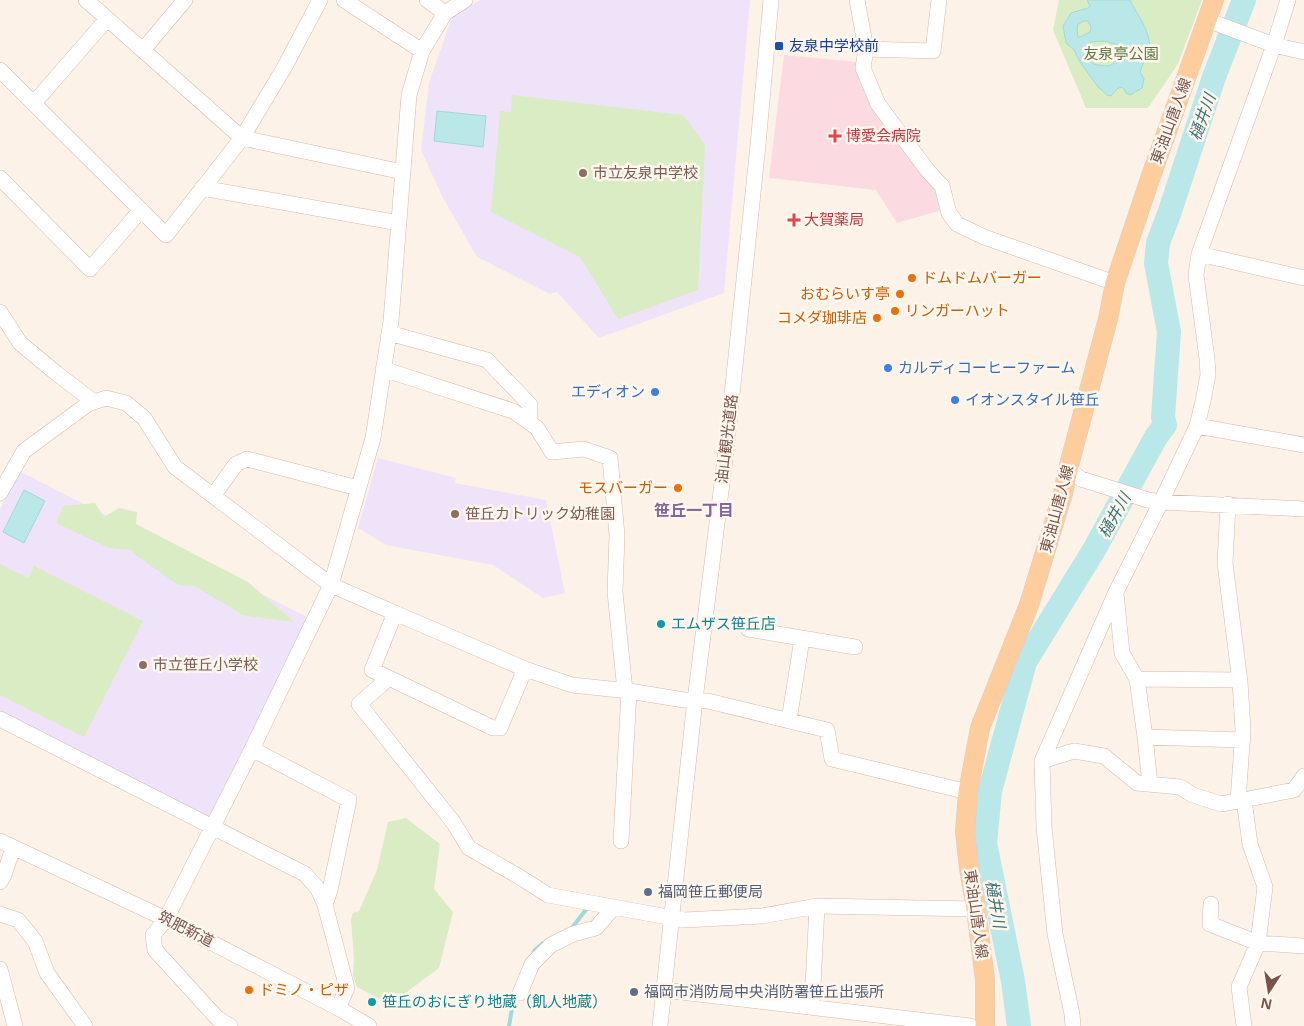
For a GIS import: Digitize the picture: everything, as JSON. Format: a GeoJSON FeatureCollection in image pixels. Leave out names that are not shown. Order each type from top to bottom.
{"type":"FeatureCollection","features":[{"type":"Feature","properties":{"kind":"main road","name":"東油山唐人線"},"geometry":{"type":"LineString","coordinates":[[985,1026],[985,980],[965,832],[968,792],[980,728],[1029,605],[1063,493],[1074,474],[1115,283],[1151,176],[1210,21],[1214,0]]}},
{"type":"Feature","properties":{"kind":"street"},"geometry":{"type":"LineString","coordinates":[[86,0],[242,138],[402,172]]}},
{"type":"Feature","properties":{"kind":"street"},"geometry":{"type":"LineString","coordinates":[[143,50],[185,0]]}},
{"type":"Feature","properties":{"kind":"street"},"geometry":{"type":"LineString","coordinates":[[0,70],[166,235],[242,138],[284,68],[320,0]]}},
{"type":"Feature","properties":{"kind":"street"},"geometry":{"type":"LineString","coordinates":[[344,0],[422,51]]}},
{"type":"Feature","properties":{"kind":"street"},"geometry":{"type":"LineString","coordinates":[[427,0],[445,13]]}},
{"type":"Feature","properties":{"kind":"street"},"geometry":{"type":"LineString","coordinates":[[230,1026],[217,1018],[155,950],[153,935],[166,919],[252,749],[331,585],[373,438],[389,334],[409,95],[422,51],[445,13],[464,0]]}},
{"type":"Feature","properties":{"kind":"street","name":"油山観光道路"},"geometry":{"type":"LineString","coordinates":[[660,1026],[695,700],[727,443],[771,0]]}},
{"type":"Feature","properties":{"kind":"street"},"geometry":{"type":"LineString","coordinates":[[857,0],[866,49],[863,68],[878,104],[928,171],[942,186],[949,213],[958,224],[984,237],[1115,283]]}},
{"type":"Feature","properties":{"kind":"street"},"geometry":{"type":"LineString","coordinates":[[866,49],[932,51],[939,0]]}},
{"type":"Feature","properties":{"kind":"street"},"geometry":{"type":"LineString","coordinates":[[1073,1026],[1055,934],[1044,827],[1042,761],[1155,501],[1197,426],[1208,376],[1196,275],[1199,254],[1270,43],[1288,0]]}},
{"type":"Feature","properties":{"kind":"street"},"geometry":{"type":"LineString","coordinates":[[34,103],[107,19]]}},
{"type":"Feature","properties":{"kind":"street"},"geometry":{"type":"LineString","coordinates":[[1210,21],[1270,43],[1304,52]]}},
{"type":"Feature","properties":{"kind":"street"},"geometry":{"type":"LineString","coordinates":[[0,178],[90,270],[141,210]]}},
{"type":"Feature","properties":{"kind":"street"},"geometry":{"type":"LineString","coordinates":[[202,188],[399,222]]}},
{"type":"Feature","properties":{"kind":"street"},"geometry":{"type":"LineString","coordinates":[[1199,254],[1304,278]]}},
{"type":"Feature","properties":{"kind":"street"},"geometry":{"type":"LineString","coordinates":[[0,312],[20,342],[94,402]]}},
{"type":"Feature","properties":{"kind":"street"},"geometry":{"type":"LineString","coordinates":[[389,334],[487,360],[530,405],[529,422]]}},
{"type":"Feature","properties":{"kind":"street"},"geometry":{"type":"LineString","coordinates":[[383,369],[514,411],[537,428],[552,452],[584,449],[610,458],[617,535],[614,592],[627,691],[622,841]]}},
{"type":"Feature","properties":{"kind":"street"},"geometry":{"type":"LineString","coordinates":[[0,493],[24,451],[88,404],[106,398],[126,403],[144,418],[175,468],[331,585],[525,669],[572,685],[684,700],[708,701],[827,730],[832,759],[968,792]]}},
{"type":"Feature","properties":{"kind":"street"},"geometry":{"type":"LineString","coordinates":[[1197,426],[1304,444]]}},
{"type":"Feature","properties":{"kind":"street"},"geometry":{"type":"LineString","coordinates":[[213,496],[236,464],[247,459],[358,488]]}},
{"type":"Feature","properties":{"kind":"street"},"geometry":{"type":"LineString","coordinates":[[1074,474],[1155,501],[1304,509]]}},
{"type":"Feature","properties":{"kind":"street"},"geometry":{"type":"LineString","coordinates":[[1228,504],[1225,562],[1240,680],[1243,730],[1241,800],[1250,844],[1265,887],[1258,943],[1239,987],[1244,1026]]}},
{"type":"Feature","properties":{"kind":"street"},"geometry":{"type":"LineString","coordinates":[[1116,592],[1122,653],[1137,679],[1150,784]]}},
{"type":"Feature","properties":{"kind":"street"},"geometry":{"type":"LineString","coordinates":[[395,613],[372,670],[493,728],[500,728],[525,669]]}},
{"type":"Feature","properties":{"kind":"street"},"geometry":{"type":"LineString","coordinates":[[748,629],[855,648]]}},
{"type":"Feature","properties":{"kind":"street"},"geometry":{"type":"LineString","coordinates":[[789,720],[802,639]]}},
{"type":"Feature","properties":{"kind":"street"},"geometry":{"type":"LineString","coordinates":[[389,678],[359,704],[453,822],[469,848],[548,895],[684,920],[762,916],[817,906],[976,909]]}},
{"type":"Feature","properties":{"kind":"street"},"geometry":{"type":"LineString","coordinates":[[1137,679],[1240,680]]}},
{"type":"Feature","properties":{"kind":"street"},"geometry":{"type":"LineString","coordinates":[[0,719],[305,874],[318,889],[325,905],[348,988],[338,1008]]}},
{"type":"Feature","properties":{"kind":"street"},"geometry":{"type":"LineString","coordinates":[[1145,737],[1242,740]]}},
{"type":"Feature","properties":{"kind":"street"},"geometry":{"type":"LineString","coordinates":[[252,749],[349,800],[330,890],[325,905]]}},
{"type":"Feature","properties":{"kind":"street"},"geometry":{"type":"LineString","coordinates":[[1042,761],[1074,752],[1104,756],[1137,782],[1180,787],[1192,795],[1221,804],[1294,790],[1304,776]]}},
{"type":"Feature","properties":{"kind":"street"},"geometry":{"type":"LineString","coordinates":[[0,882],[4,874],[6,845]]}},
{"type":"Feature","properties":{"kind":"street","name":"筑肥新道"},"geometry":{"type":"LineString","coordinates":[[6,845],[166,919],[369,1026]]}},
{"type":"Feature","properties":{"kind":"street"},"geometry":{"type":"LineString","coordinates":[[1211,904],[1210,924],[1258,943],[1304,946]]}},
{"type":"Feature","properties":{"kind":"street"},"geometry":{"type":"LineString","coordinates":[[812,1007],[817,906]]}},
{"type":"Feature","properties":{"kind":"street"},"geometry":{"type":"LineString","coordinates":[[520,993],[532,964],[551,945],[573,934],[596,928],[613,908]]}},
{"type":"Feature","properties":{"kind":"street"},"geometry":{"type":"LineString","coordinates":[[0,914],[18,920],[35,941],[47,973],[85,1026]]}},
{"type":"Feature","properties":{"kind":"street"},"geometry":{"type":"LineString","coordinates":[[0,969],[15,1026]]}},
{"type":"Feature","properties":{"kind":"street"},"geometry":{"type":"LineString","coordinates":[[664,990],[970,1026]]}},
{"type":"Feature","properties":{"kind":"shaded area","name":"市立友泉中学校"},"geometry":{"type":"Polygon","coordinates":[[[480,0],[750,0],[724,293],[599,338],[557,292],[550,294],[477,257],[442,196],[421,150],[429,83],[452,17],[480,0]]]}},
{"type":"Feature","properties":{"kind":"shaded area","name":"博愛会病院"},"geometry":{"type":"Polygon","coordinates":[[[784,55],[857,62],[866,93],[934,190],[942,210],[897,223],[876,190],[769,178],[784,55]]]}},
{"type":"Feature","properties":{"kind":"shaded area","name":"笹丘カトリック幼稚園"},"geometry":{"type":"Polygon","coordinates":[[[378,458],[456,478],[455,483],[546,500],[565,593],[543,598],[493,565],[386,545],[358,528],[378,458]]]}},
{"type":"Feature","properties":{"kind":"shaded area","name":"市立笹丘小学校"},"geometry":{"type":"Polygon","coordinates":[[[19,471],[309,618],[209,819],[0,713],[0,509],[19,471]]]}},
{"type":"Feature","properties":{"kind":"green space","name":"友泉亭公園"},"geometry":{"type":"Polygon","coordinates":[[[1059,0],[1202,0],[1178,64],[1148,108],[1086,108],[1053,30],[1059,0]]]}},
{"type":"Feature","properties":{"kind":"green space"},"geometry":{"type":"Polygon","coordinates":[[[512,95],[683,115],[705,144],[698,290],[618,319],[580,257],[491,212],[500,111],[511,112],[512,95]]]}},
{"type":"Feature","properties":{"kind":"green space"},"geometry":{"type":"Polygon","coordinates":[[[95,503],[104,517],[119,508],[137,512],[136,524],[248,582],[294,622],[241,615],[194,586],[178,585],[134,554],[132,550],[109,548],[56,523],[63,506],[95,503]]]}},
{"type":"Feature","properties":{"kind":"green space"},"geometry":{"type":"Polygon","coordinates":[[[0,564],[28,578],[34,566],[143,621],[84,737],[0,695],[0,564]]]}},
{"type":"Feature","properties":{"kind":"green space"},"geometry":{"type":"Polygon","coordinates":[[[406,818],[440,844],[434,889],[453,912],[439,968],[408,991],[398,1009],[357,987],[353,976],[354,959],[351,919],[353,913],[359,911],[377,870],[388,822],[406,818]]]}},
{"type":"Feature","properties":{"kind":"water"},"geometry":{"type":"Polygon","coordinates":[[[1087,0],[1130,0],[1143,24],[1150,44],[1140,72],[1144,79],[1142,88],[1130,95],[1121,87],[1111,96],[1107,95],[1098,87],[1074,50],[1066,43],[1063,26],[1071,13],[1090,6],[1087,0]],[[1088,21],[1078,24],[1078,37],[1090,32],[1091,27],[1088,21]],[[1104,41],[1091,42],[1088,44],[1088,49],[1094,64],[1108,66],[1114,63],[1121,49],[1119,45],[1104,41]]]}},
{"type":"Feature","properties":{"kind":"water"},"geometry":{"type":"Polygon","coordinates":[[[437,111],[486,116],[483,147],[434,141],[437,111]]]}},
{"type":"Feature","properties":{"kind":"water"},"geometry":{"type":"Polygon","coordinates":[[[24,490],[45,501],[24,543],[3,532],[24,490]]]}},
{"type":"Feature","properties":{"kind":"waterway","name":"樋井川"},"geometry":{"type":"LineString","coordinates":[[1019,1026],[1013,981],[985,843],[990,791],[1025,662],[1094,550],[1156,437],[1165,425],[1163,417],[1169,332],[1156,263],[1158,243],[1214,77],[1244,0]]}},
{"type":"Feature","properties":{"kind":"waterway"},"geometry":{"type":"LineString","coordinates":[[571,929],[588,907]]}},
{"type":"Feature","properties":{"kind":"waterway"},"geometry":{"type":"LineString","coordinates":[[533,954],[543,943]]}},
{"type":"Feature","properties":{"kind":"waterway"},"geometry":{"type":"LineString","coordinates":[[509,1026],[516,996]]}},
{"type":"Feature","properties":{"kind":"place","name":"友泉中学校前"},"geometry":{"type":"Point","coordinates":[779,46]}},
{"type":"Feature","properties":{"kind":"place","name":"博愛会病院"},"geometry":{"type":"Point","coordinates":[835,136]}},
{"type":"Feature","properties":{"kind":"place","name":"市立友泉中学校"},"geometry":{"type":"Point","coordinates":[583,173]}},
{"type":"Feature","properties":{"kind":"place","name":"大賀薬局"},"geometry":{"type":"Point","coordinates":[794,220]}},
{"type":"Feature","properties":{"kind":"place","name":"ドムドムバーガー"},"geometry":{"type":"Point","coordinates":[912,278]}},
{"type":"Feature","properties":{"kind":"place","name":"おむらいす亭"},"geometry":{"type":"Point","coordinates":[900,294]}},
{"type":"Feature","properties":{"kind":"place","name":"リンガーハット"},"geometry":{"type":"Point","coordinates":[895,311]}},
{"type":"Feature","properties":{"kind":"place","name":"コメダ珈琲店"},"geometry":{"type":"Point","coordinates":[877,318]}},
{"type":"Feature","properties":{"kind":"place","name":"カルディコーヒーファーム"},"geometry":{"type":"Point","coordinates":[888,368]}},
{"type":"Feature","properties":{"kind":"place","name":"エディオン"},"geometry":{"type":"Point","coordinates":[655,392]}},
{"type":"Feature","properties":{"kind":"place","name":"イオンスタイル笹丘"},"geometry":{"type":"Point","coordinates":[955,400]}},
{"type":"Feature","properties":{"kind":"place","name":"モスバーガー"},"geometry":{"type":"Point","coordinates":[678,488]}},
{"type":"Feature","properties":{"kind":"place","name":"笹丘カトリック幼稚園"},"geometry":{"type":"Point","coordinates":[455,514]}},
{"type":"Feature","properties":{"kind":"place","name":"エムザス笹丘店"},"geometry":{"type":"Point","coordinates":[661,624]}},
{"type":"Feature","properties":{"kind":"place","name":"市立笹丘小学校"},"geometry":{"type":"Point","coordinates":[143,665]}},
{"type":"Feature","properties":{"kind":"place","name":"福岡笹丘郵便局"},"geometry":{"type":"Point","coordinates":[648,892]}},
{"type":"Feature","properties":{"kind":"place","name":"ドミノ・ピザ"},"geometry":{"type":"Point","coordinates":[249,990]}},
{"type":"Feature","properties":{"kind":"place","name":"福岡市消防局中央消防署笹丘出張所"},"geometry":{"type":"Point","coordinates":[634,992]}},
{"type":"Feature","properties":{"kind":"place","name":"笹丘のおにぎり地蔵（飢人地蔵）"},"geometry":{"type":"Point","coordinates":[372,1002]}},
{"type":"Feature","properties":{"kind":"district","name":"笹丘一丁目"},"geometry":{"type":"Point","coordinates":[694,510]}}]}
